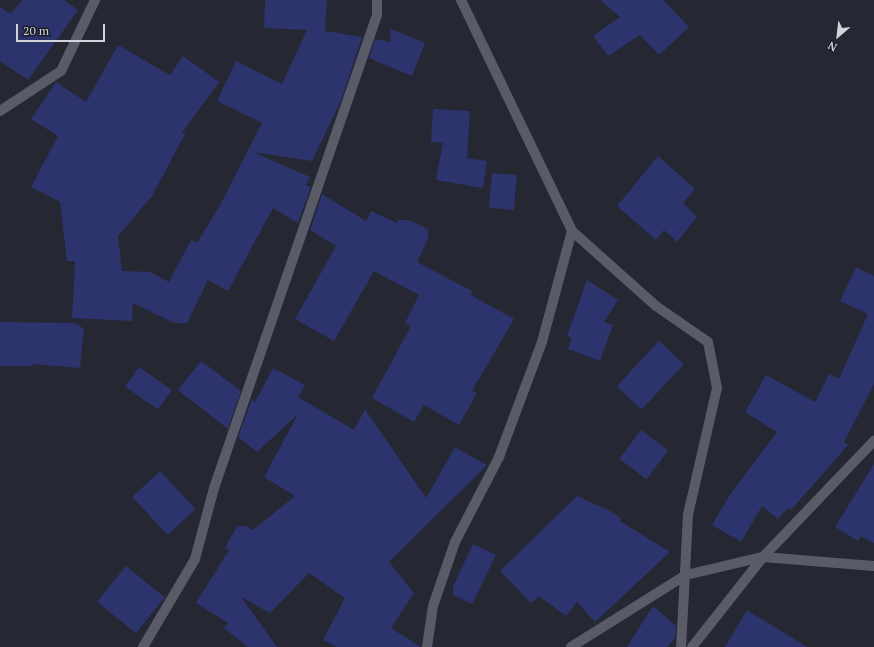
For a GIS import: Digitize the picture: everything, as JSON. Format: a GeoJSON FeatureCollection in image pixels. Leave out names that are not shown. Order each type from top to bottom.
{"type":"FeatureCollection","features":[{"type":"Feature","properties":{"kind":"street"},"geometry":{"type":"LineString","coordinates":[[0,111],[61,72],[95,0]]}},
{"type":"Feature","properties":{"kind":"street"},"geometry":{"type":"LineString","coordinates":[[143,647],[195,559],[214,488],[377,15],[377,0]]}},
{"type":"Feature","properties":{"kind":"street"},"geometry":{"type":"LineString","coordinates":[[461,0],[572,231],[656,306],[708,342],[717,388],[688,515],[681,647]]}},
{"type":"Feature","properties":{"kind":"street"},"geometry":{"type":"LineString","coordinates":[[427,647],[433,606],[455,542],[499,457],[542,342],[572,231]]}},
{"type":"Feature","properties":{"kind":"street"},"geometry":{"type":"LineString","coordinates":[[692,647],[763,557],[874,441]]}},
{"type":"Feature","properties":{"kind":"street"},"geometry":{"type":"LineString","coordinates":[[571,647],[686,574],[763,557],[874,566]]}},
{"type":"Feature","properties":{"kind":"building"},"geometry":{"type":"Polygon","coordinates":[[[22,0],[64,0],[78,10],[28,80],[0,61],[0,7],[11,14],[22,0]]]}},
{"type":"Feature","properties":{"kind":"building"},"geometry":{"type":"Polygon","coordinates":[[[265,0],[327,0],[325,31],[362,37],[341,101],[312,161],[253,152],[310,177],[306,185],[311,187],[298,223],[273,208],[228,291],[208,280],[187,323],[174,323],[133,303],[132,321],[72,318],[75,261],[67,261],[60,202],[31,187],[58,136],[31,119],[56,82],[86,102],[118,45],[170,75],[183,56],[219,82],[182,133],[185,134],[152,196],[118,236],[122,271],[150,272],[169,282],[191,240],[197,243],[219,207],[262,123],[217,101],[236,61],[282,84],[307,30],[264,28],[265,0]]]}},
{"type":"Feature","properties":{"kind":"building"},"geometry":{"type":"Polygon","coordinates":[[[600,0],[663,0],[689,27],[659,55],[640,35],[608,56],[593,36],[620,17],[600,0]]]}},
{"type":"Feature","properties":{"kind":"building"},"geometry":{"type":"Polygon","coordinates":[[[391,29],[425,43],[412,76],[369,58],[375,39],[390,42],[391,29]]]}},
{"type":"Feature","properties":{"kind":"building"},"geometry":{"type":"Polygon","coordinates":[[[433,109],[470,111],[467,158],[487,161],[483,188],[436,180],[443,143],[431,142],[433,109]]]}},
{"type":"Feature","properties":{"kind":"building"},"geometry":{"type":"Polygon","coordinates":[[[658,156],[695,189],[683,203],[697,217],[677,242],[664,230],[656,240],[617,206],[658,156]]]}},
{"type":"Feature","properties":{"kind":"building"},"geometry":{"type":"Polygon","coordinates":[[[492,173],[517,175],[514,210],[489,208],[492,173]]]}},
{"type":"Feature","properties":{"kind":"building"},"geometry":{"type":"Polygon","coordinates":[[[322,194],[366,221],[371,211],[397,223],[398,220],[408,220],[428,229],[428,239],[417,262],[472,291],[471,295],[514,319],[472,391],[477,393],[459,425],[424,405],[414,422],[372,398],[411,326],[405,323],[419,295],[374,271],[334,341],[295,319],[336,246],[310,230],[322,194]]]}},
{"type":"Feature","properties":{"kind":"building"},"geometry":{"type":"Polygon","coordinates":[[[856,267],[874,276],[874,384],[844,442],[848,445],[791,510],[788,508],[778,519],[762,506],[741,542],[712,525],[729,496],[777,432],[745,412],[766,375],[815,402],[829,374],[839,379],[868,314],[840,301],[856,267]]]}},
{"type":"Feature","properties":{"kind":"building"},"geometry":{"type":"Polygon","coordinates":[[[587,280],[618,300],[604,322],[613,325],[600,361],[568,349],[572,338],[567,336],[587,280]]]}},
{"type":"Feature","properties":{"kind":"building"},"geometry":{"type":"Polygon","coordinates":[[[0,322],[75,323],[84,329],[80,368],[31,364],[31,366],[0,366],[0,322]]]}},
{"type":"Feature","properties":{"kind":"building"},"geometry":{"type":"Polygon","coordinates":[[[659,341],[684,364],[642,410],[617,386],[659,341]]]}},
{"type":"Feature","properties":{"kind":"building"},"geometry":{"type":"Polygon","coordinates":[[[201,361],[241,391],[228,429],[178,390],[201,361]]]}},
{"type":"Feature","properties":{"kind":"building"},"geometry":{"type":"Polygon","coordinates":[[[139,367],[172,390],[158,410],[125,387],[139,367]]]}},
{"type":"Feature","properties":{"kind":"building"},"geometry":{"type":"Polygon","coordinates":[[[273,368],[305,385],[298,397],[354,430],[365,409],[426,498],[455,447],[487,465],[389,562],[414,593],[391,628],[421,647],[337,647],[323,640],[345,598],[309,573],[270,613],[241,597],[277,647],[248,647],[224,628],[228,623],[196,603],[229,550],[225,548],[237,526],[247,526],[253,530],[295,496],[264,477],[298,414],[257,452],[238,437],[252,399],[255,402],[273,368]]]}},
{"type":"Feature","properties":{"kind":"building"},"geometry":{"type":"Polygon","coordinates":[[[641,430],[668,450],[646,479],[619,459],[641,430]]]}},
{"type":"Feature","properties":{"kind":"building"},"geometry":{"type":"Polygon","coordinates":[[[874,464],[874,543],[861,536],[858,541],[835,527],[874,464]]]}},
{"type":"Feature","properties":{"kind":"building"},"geometry":{"type":"Polygon","coordinates":[[[160,471],[195,509],[168,535],[132,497],[160,471]]]}},
{"type":"Feature","properties":{"kind":"building"},"geometry":{"type":"Polygon","coordinates":[[[577,496],[610,511],[621,518],[620,521],[670,552],[595,622],[577,602],[566,616],[539,596],[531,603],[500,571],[577,496]]]}},
{"type":"Feature","properties":{"kind":"building"},"geometry":{"type":"Polygon","coordinates":[[[473,544],[496,555],[472,604],[453,595],[453,586],[473,544]]]}},
{"type":"Feature","properties":{"kind":"building"},"geometry":{"type":"Polygon","coordinates":[[[126,566],[165,597],[136,633],[97,602],[126,566]]]}},
{"type":"Feature","properties":{"kind":"building"},"geometry":{"type":"Polygon","coordinates":[[[653,606],[676,626],[675,638],[667,647],[627,647],[653,606]]]}},
{"type":"Feature","properties":{"kind":"building"},"geometry":{"type":"Polygon","coordinates":[[[747,610],[807,647],[725,647],[747,610]]]}}]}
